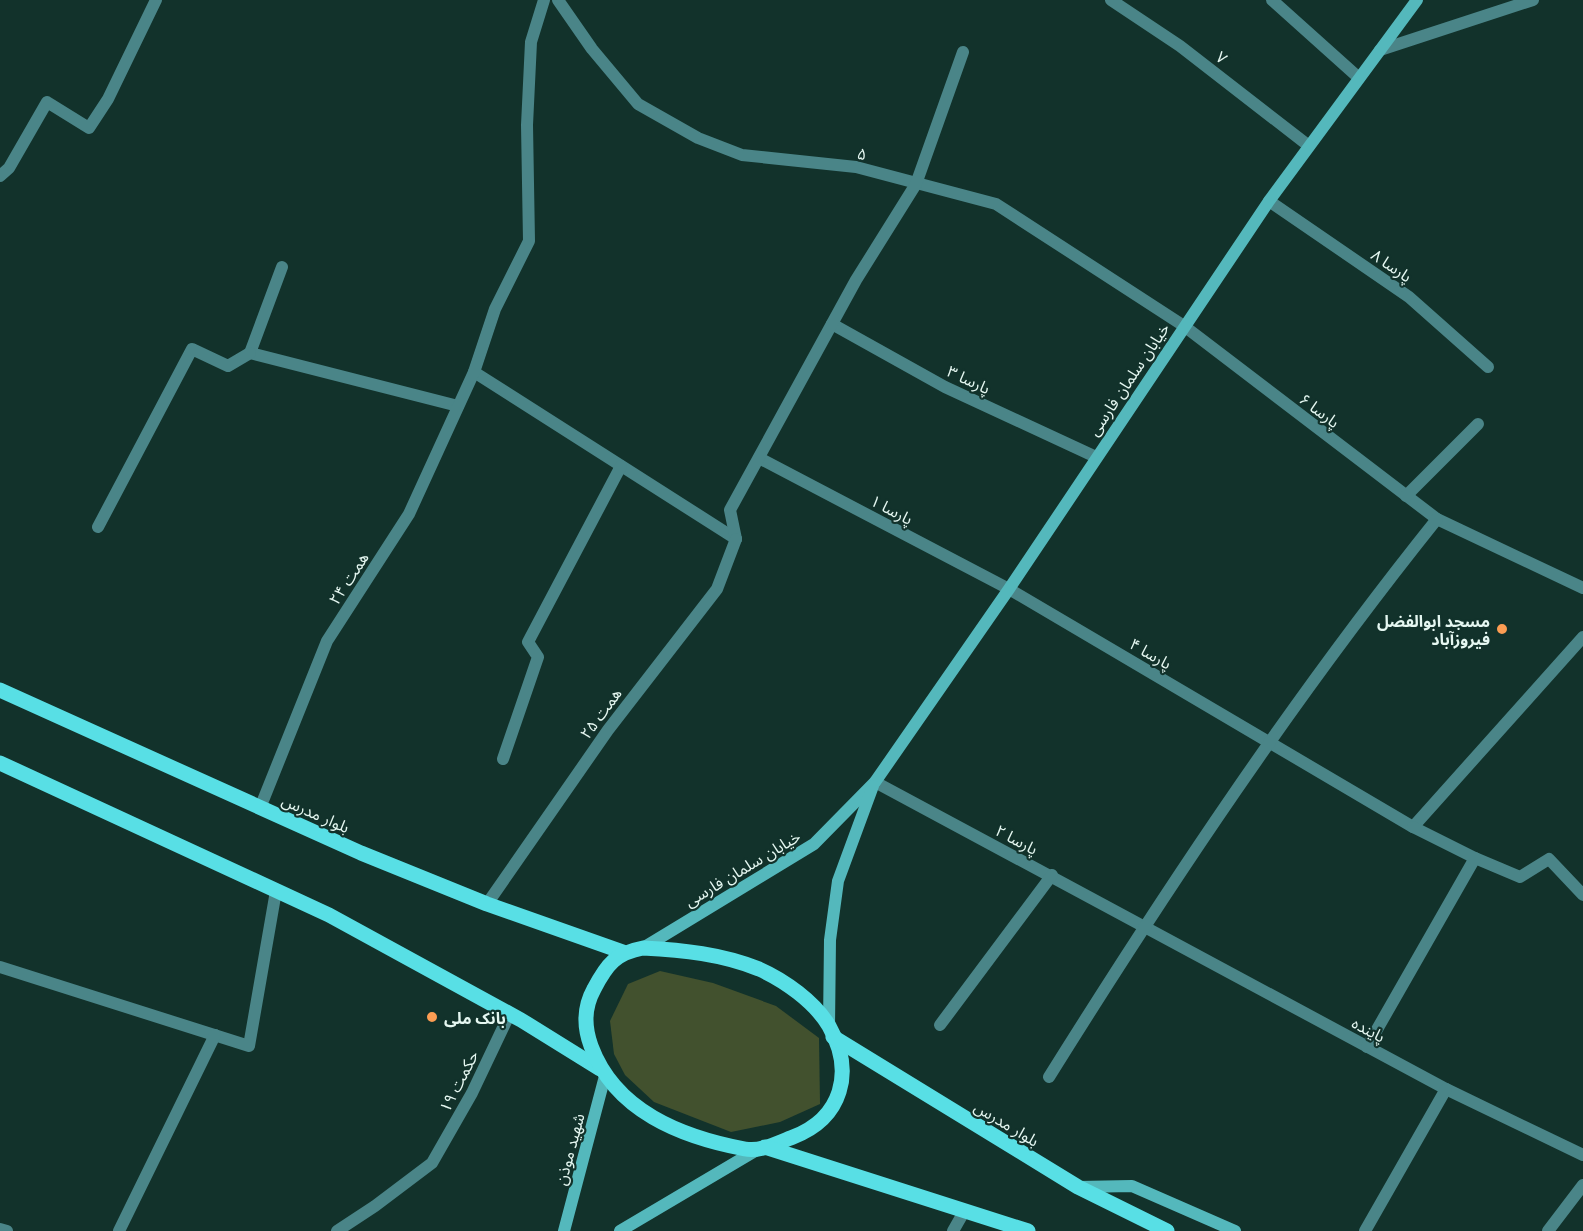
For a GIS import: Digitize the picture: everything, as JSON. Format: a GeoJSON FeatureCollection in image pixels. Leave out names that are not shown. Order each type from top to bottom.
{"type":"FeatureCollection","features":[{"type":"Feature","properties":{"kind":"main road","name":"خیابان سلمان فارسی"},"geometry":{"type":"LineString","coordinates":[[644,948],[814,844],[875,782],[1009,589],[1269,201],[1417,0]]}},
{"type":"Feature","properties":{"kind":"main road","name":"بلوار مدرس"},"geometry":{"type":"LineString","coordinates":[[0,690],[260,808],[487,904],[623,952]]}},
{"type":"Feature","properties":{"kind":"main road"},"geometry":{"type":"LineString","coordinates":[[0,763],[329,915],[510,1013],[602,1073],[637,1108],[693,1138],[760,1149],[1028,1231]]}},
{"type":"Feature","properties":{"kind":"main road","name":"خیابان سلمان فارسی"},"geometry":{"type":"LineString","coordinates":[[831,1031],[830,940],[838,881],[875,782]]}},
{"type":"Feature","properties":{"kind":"main road"},"geometry":{"type":"LineString","coordinates":[[602,1073],[586,1033],[588,1006],[603,971],[623,952],[644,948],[688,950],[760,970],[803,997],[831,1031],[840,1057],[842,1084],[836,1102],[826,1118],[812,1128],[760,1149],[620,1231]]}},
{"type":"Feature","properties":{"kind":"main road","name":"بلوار مدرس"},"geometry":{"type":"LineString","coordinates":[[831,1031],[1078,1186],[1167,1231]]}},
{"type":"Feature","properties":{"kind":"main road","name":"شهید موذن"},"geometry":{"type":"LineString","coordinates":[[564,1231],[602,1073]]}},
{"type":"Feature","properties":{"kind":"main road"},"geometry":{"type":"LineString","coordinates":[[1078,1186],[1132,1186],[1235,1231]]}},
{"type":"Feature","properties":{"kind":"street"},"geometry":{"type":"LineString","coordinates":[[0,176],[9,168],[47,102],[89,128],[108,99],[156,0]]}},
{"type":"Feature","properties":{"kind":"street","name":"همت ۲۴"},"geometry":{"type":"LineString","coordinates":[[260,808],[327,641],[409,513],[474,372],[495,309],[529,241],[527,125],[531,42],[544,0]]}},
{"type":"Feature","properties":{"kind":"street","name":"۵"},"geometry":{"type":"LineString","coordinates":[[558,0],[592,50],[638,104],[698,138],[742,155],[856,167],[996,204],[1184,326]]}},
{"type":"Feature","properties":{"kind":"street","name":"۷"},"geometry":{"type":"LineString","coordinates":[[1111,0],[1180,46],[1309,146]]}},
{"type":"Feature","properties":{"kind":"street"},"geometry":{"type":"LineString","coordinates":[[1272,0],[1359,78]]}},
{"type":"Feature","properties":{"kind":"street"},"geometry":{"type":"LineString","coordinates":[[1380,50],[1533,0]]}},
{"type":"Feature","properties":{"kind":"street"},"geometry":{"type":"LineString","coordinates":[[736,539],[730,510],[832,324],[916,184],[963,52]]}},
{"type":"Feature","properties":{"kind":"street","name":"پارسا ۸"},"geometry":{"type":"LineString","coordinates":[[1269,201],[1409,297],[1488,367]]}},
{"type":"Feature","properties":{"kind":"street"},"geometry":{"type":"LineString","coordinates":[[98,527],[192,349],[228,366],[250,353],[282,267]]}},
{"type":"Feature","properties":{"kind":"street","name":"پارسا ۳"},"geometry":{"type":"LineString","coordinates":[[832,324],[945,387],[1096,457]]}},
{"type":"Feature","properties":{"kind":"street","name":"پارسا ۶"},"geometry":{"type":"LineString","coordinates":[[1184,326],[1437,519],[1583,588]]}},
{"type":"Feature","properties":{"kind":"street"},"geometry":{"type":"LineString","coordinates":[[250,353],[458,406]]}},
{"type":"Feature","properties":{"kind":"street"},"geometry":{"type":"LineString","coordinates":[[474,372],[736,539]]}},
{"type":"Feature","properties":{"kind":"street"},"geometry":{"type":"LineString","coordinates":[[1406,495],[1478,424]]}},
{"type":"Feature","properties":{"kind":"street","name":"پارسا ۱"},"geometry":{"type":"LineString","coordinates":[[759,458],[1009,589]]}},
{"type":"Feature","properties":{"kind":"street"},"geometry":{"type":"LineString","coordinates":[[503,759],[538,657],[528,642],[621,466]]}},
{"type":"Feature","properties":{"kind":"street"},"geometry":{"type":"LineString","coordinates":[[1049,1077],[1144,926],[1217,816],[1274,745],[1357,619],[1437,519]]}},
{"type":"Feature","properties":{"kind":"street","name":"همت ۲۵"},"geometry":{"type":"LineString","coordinates":[[487,904],[608,730],[717,589],[736,539]]}},
{"type":"Feature","properties":{"kind":"street","name":"پارسا ۴"},"geometry":{"type":"LineString","coordinates":[[1009,589],[1413,827],[1475,858],[1520,877],[1549,859],[1583,895]]}},
{"type":"Feature","properties":{"kind":"street"},"geometry":{"type":"LineString","coordinates":[[1413,827],[1583,637]]}},
{"type":"Feature","properties":{"kind":"street","name":"پارسا ۲"},"geometry":{"type":"LineString","coordinates":[[875,782],[1144,926]]}},
{"type":"Feature","properties":{"kind":"street"},"geometry":{"type":"LineString","coordinates":[[1367,1047],[1475,858]]}},
{"type":"Feature","properties":{"kind":"street"},"geometry":{"type":"LineString","coordinates":[[940,1025],[1052,875]]}},
{"type":"Feature","properties":{"kind":"street"},"geometry":{"type":"LineString","coordinates":[[0,967],[249,1046],[276,891]]}},
{"type":"Feature","properties":{"kind":"street","name":"پاینده"},"geometry":{"type":"LineString","coordinates":[[1144,926],[1446,1089],[1583,1155]]}},
{"type":"Feature","properties":{"kind":"street","name":"حکمت ۱۹"},"geometry":{"type":"LineString","coordinates":[[337,1231],[432,1163],[472,1093],[510,1013]]}},
{"type":"Feature","properties":{"kind":"street"},"geometry":{"type":"LineString","coordinates":[[119,1231],[215,1035]]}},
{"type":"Feature","properties":{"kind":"street"},"geometry":{"type":"LineString","coordinates":[[1365,1231],[1446,1089]]}},
{"type":"Feature","properties":{"kind":"street"},"geometry":{"type":"LineString","coordinates":[[1548,1231],[1583,1185]]}},
{"type":"Feature","properties":{"kind":"street"},"geometry":{"type":"LineString","coordinates":[[953,1231],[965,1210]]}},
{"type":"Feature","properties":{"kind":"street"},"geometry":{"type":"LineString","coordinates":[[0,1229],[7,1231]]}},
{"type":"Feature","properties":{"kind":"green space"},"geometry":{"type":"Polygon","coordinates":[[[660,971],[713,983],[776,1006],[819,1038],[820,1104],[780,1122],[731,1132],[654,1102],[625,1075],[614,1054],[610,1021],[628,984],[660,971]]]}},
{"type":"Feature","properties":{"kind":"place","name":"مسجد ابوالفضل فیروزآباد"},"geometry":{"type":"Point","coordinates":[1502,629]}},
{"type":"Feature","properties":{"kind":"place","name":"بانک ملی"},"geometry":{"type":"Point","coordinates":[432,1017]}}]}
